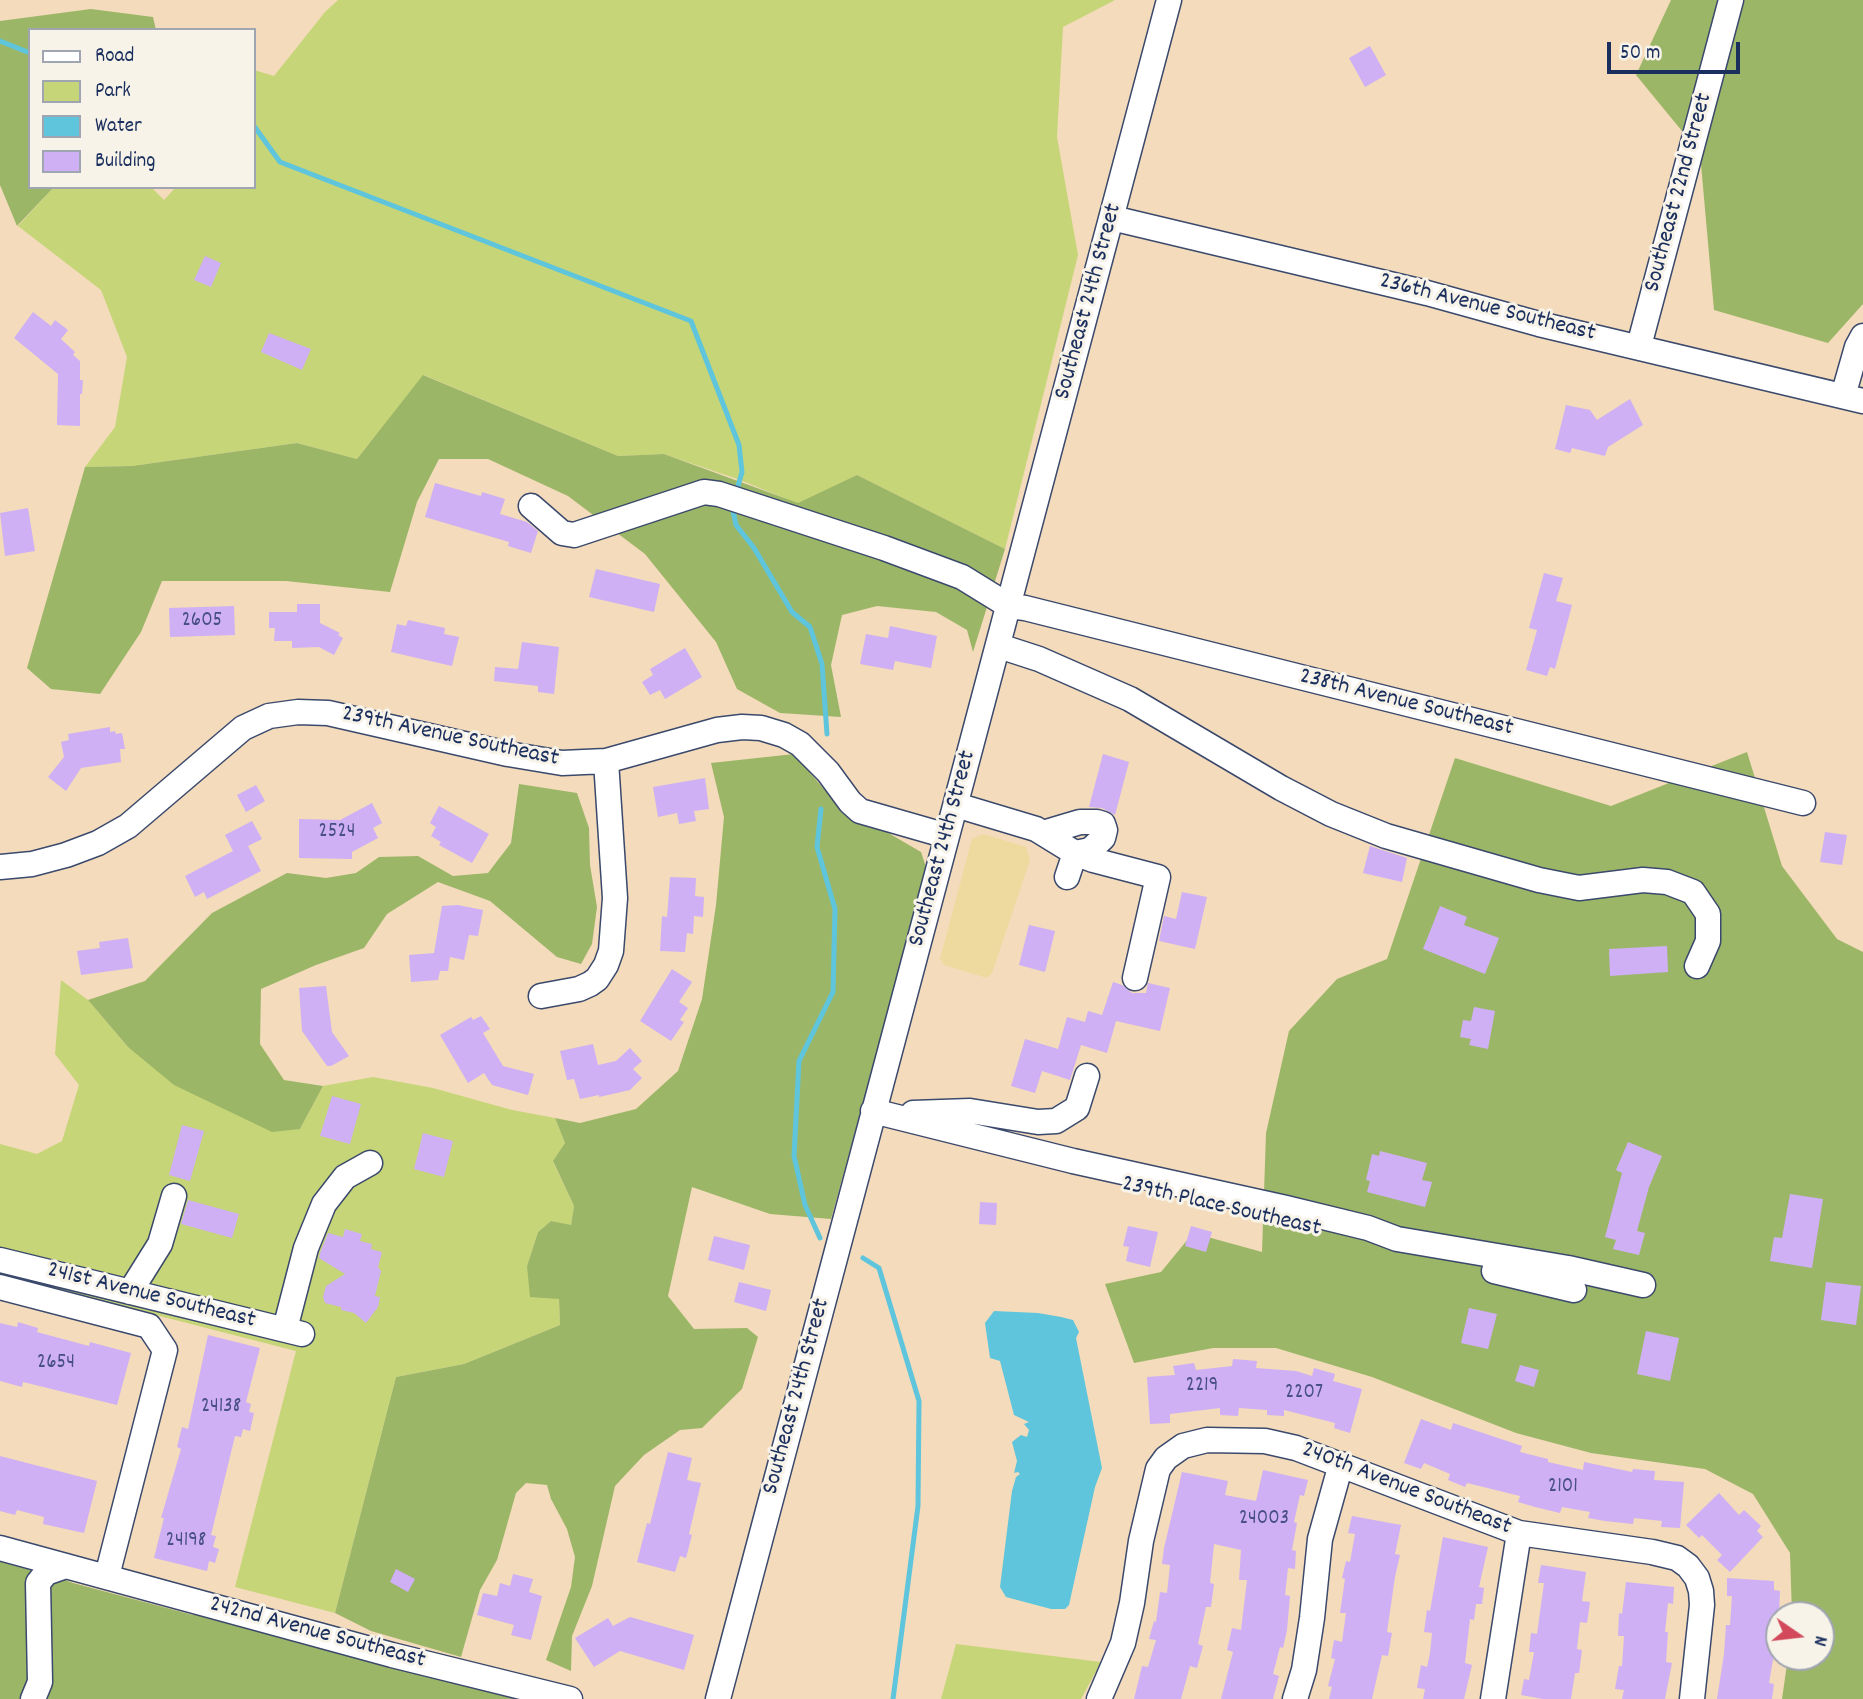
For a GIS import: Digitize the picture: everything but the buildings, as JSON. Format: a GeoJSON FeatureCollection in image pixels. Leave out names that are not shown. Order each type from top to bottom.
{"type":"FeatureCollection","features":[{"type":"Feature","properties":{"kind":"street","name":"Southeast 24th Street"},"geometry":{"type":"LineString","coordinates":[[718,1699],[1170,0]]}},
{"type":"Feature","properties":{"kind":"street","name":"Southeast 22nd Street"},"geometry":{"type":"LineString","coordinates":[[1639,346],[1731,0]]}},
{"type":"Feature","properties":{"kind":"street","name":"236th Avenue Southeast"},"geometry":{"type":"LineString","coordinates":[[1112,218],[1853,399]]}},
{"type":"Feature","properties":{"kind":"street"},"geometry":{"type":"LineString","coordinates":[[1853,399],[1857,347],[1863,336]]}},
{"type":"Feature","properties":{"kind":"street"},"geometry":{"type":"LineString","coordinates":[[531,506],[562,533],[574,536],[704,492],[734,499],[884,548],[962,577],[1009,606]]}},
{"type":"Feature","properties":{"kind":"street","name":"238th Avenue Southeast"},"geometry":{"type":"LineString","coordinates":[[1009,606],[1803,803]]}},
{"type":"Feature","properties":{"kind":"street"},"geometry":{"type":"LineString","coordinates":[[999,646],[1039,659],[1130,699],[1281,788],[1331,814],[1386,836],[1528,877],[1579,888],[1643,880],[1667,882],[1693,892],[1708,914],[1709,941],[1697,967]]}},
{"type":"Feature","properties":{"kind":"street","name":"239th Avenue Southeast"},"geometry":{"type":"LineString","coordinates":[[0,867],[32,864],[98,843],[128,826],[243,728],[269,716],[298,712],[328,713],[542,761],[562,763],[606,761],[718,730],[761,728],[784,735],[800,744],[828,772],[860,811],[947,836]]}},
{"type":"Feature","properties":{"kind":"street"},"geometry":{"type":"LineString","coordinates":[[541,996],[579,989],[590,984],[597,979],[606,965],[611,951],[615,898],[606,761]]}},
{"type":"Feature","properties":{"kind":"street"},"geometry":{"type":"LineString","coordinates":[[956,805],[1036,829],[1074,853],[1093,860],[1158,877],[1135,978]]}},
{"type":"Feature","properties":{"kind":"street"},"geometry":{"type":"LineString","coordinates":[[1043,833],[1088,821],[1103,824],[1105,830],[1099,843],[1090,850],[1074,853]]}},
{"type":"Feature","properties":{"kind":"street"},"geometry":{"type":"LineString","coordinates":[[1067,877],[1074,853]]}},
{"type":"Feature","properties":{"kind":"street"},"geometry":{"type":"LineString","coordinates":[[873,1114],[970,1111],[1038,1122],[1056,1121],[1077,1108],[1087,1076]]}},
{"type":"Feature","properties":{"kind":"street"},"geometry":{"type":"LineString","coordinates":[[873,1114],[1286,1208],[1368,1228],[1396,1239],[1568,1268],[1643,1285]]}},
{"type":"Feature","properties":{"kind":"street","name":"239th Place Southeast"},"geometry":{"type":"LineString","coordinates":[[873,1114],[1574,1290]]}},
{"type":"Feature","properties":{"kind":"street","name":"241st Avenue Southeast"},"geometry":{"type":"LineString","coordinates":[[0,1260],[293,1332],[306,1248],[324,1204],[345,1177],[370,1163]]}},
{"type":"Feature","properties":{"kind":"street"},"geometry":{"type":"LineString","coordinates":[[130,1292],[160,1244],[174,1196]]}},
{"type":"Feature","properties":{"kind":"street"},"geometry":{"type":"LineString","coordinates":[[0,1287],[149,1326],[165,1350],[107,1576]]}},
{"type":"Feature","properties":{"kind":"street","name":"240th Avenue Southeast"},"geometry":{"type":"LineString","coordinates":[[1099,1699],[1123,1643],[1152,1487],[1158,1469],[1166,1458],[1183,1446],[1207,1440],[1265,1441],[1285,1446],[1341,1464],[1519,1533],[1665,1554],[1677,1559],[1688,1566],[1702,1591],[1692,1699]]}},
{"type":"Feature","properties":{"kind":"street"},"geometry":{"type":"LineString","coordinates":[[1296,1699],[1304,1670],[1312,1618],[1320,1539],[1341,1464]]}},
{"type":"Feature","properties":{"kind":"street"},"geometry":{"type":"LineString","coordinates":[[1493,1699],[1519,1533]]}},
{"type":"Feature","properties":{"kind":"street","name":"242nd Avenue Southeast"},"geometry":{"type":"LineString","coordinates":[[0,1548],[392,1655],[570,1699]]}},
{"type":"Feature","properties":{"kind":"street"},"geometry":{"type":"LineString","coordinates":[[33,1699],[40,1682],[38,1583],[46,1573],[65,1566]]}},
{"type":"Feature","properties":{"kind":"green space"},"geometry":{"type":"Polygon","coordinates":[[[338,0],[1115,0],[1063,27],[1057,137],[1078,255],[1005,549],[857,475],[799,504],[664,454],[618,456],[424,375],[357,459],[297,443],[132,466],[85,467],[115,427],[127,357],[101,290],[18,226],[52,189],[153,189],[164,200],[174,189],[256,189],[256,71],[274,76],[325,12],[338,0]]]}},
{"type":"Feature","properties":{"kind":"green space"},"geometry":{"type":"Polygon","coordinates":[[[1671,0],[1863,0],[1863,304],[1828,343],[1714,310],[1700,153],[1636,75],[1671,0]]]}},
{"type":"Feature","properties":{"kind":"green space"},"geometry":{"type":"Polygon","coordinates":[[[91,9],[153,17],[156,28],[28,28],[28,189],[52,189],[17,226],[0,185],[0,21],[91,9]]]}},
{"type":"Feature","properties":{"kind":"green space"},"geometry":{"type":"Polygon","coordinates":[[[423,375],[618,456],[664,454],[798,503],[857,475],[1005,549],[973,652],[967,630],[936,612],[877,606],[842,615],[831,665],[841,717],[780,713],[737,689],[716,642],[645,554],[568,496],[488,459],[439,459],[417,502],[390,592],[286,581],[162,581],[141,632],[100,694],[51,689],[27,668],[85,467],[132,466],[297,443],[357,459],[423,375]]]}},
{"type":"Feature","properties":{"kind":"green space"},"geometry":{"type":"Polygon","coordinates":[[[1747,752],[1782,866],[1837,939],[1863,952],[1863,1699],[1782,1699],[1786,1671],[1835,1671],[1835,1601],[1792,1601],[1790,1553],[1753,1494],[1705,1469],[1591,1453],[1516,1433],[1372,1377],[1276,1348],[1213,1348],[1134,1363],[1105,1284],[1161,1272],[1193,1233],[1262,1252],[1266,1133],[1289,1031],[1337,979],[1387,959],[1455,758],[1611,806],[1747,752]]]}},
{"type":"Feature","properties":{"kind":"green space"},"geometry":{"type":"Polygon","coordinates":[[[794,754],[835,802],[921,852],[927,870],[831,1219],[770,1214],[692,1187],[668,1296],[694,1329],[747,1328],[758,1337],[742,1389],[702,1428],[680,1430],[644,1455],[615,1486],[592,1586],[572,1636],[571,1671],[546,1660],[571,1587],[575,1557],[567,1529],[551,1499],[547,1485],[526,1483],[516,1493],[497,1560],[480,1590],[461,1657],[371,1631],[335,1613],[396,1377],[464,1364],[560,1325],[559,1299],[530,1297],[527,1266],[538,1232],[551,1221],[571,1225],[574,1206],[553,1161],[565,1143],[555,1118],[580,1123],[636,1109],[678,1071],[702,999],[716,905],[724,817],[711,763],[794,754]]]}},
{"type":"Feature","properties":{"kind":"green space"},"geometry":{"type":"Polygon","coordinates":[[[519,784],[577,793],[589,828],[590,865],[597,907],[592,944],[581,964],[557,957],[490,901],[438,882],[387,914],[364,948],[261,989],[260,1044],[284,1080],[323,1086],[300,1129],[272,1132],[174,1085],[128,1047],[88,1000],[145,981],[212,913],[287,873],[326,878],[356,873],[379,857],[418,856],[453,876],[488,873],[511,843],[519,784]]]}},
{"type":"Feature","properties":{"kind":"green space"},"geometry":{"type":"Polygon","coordinates":[[[61,980],[88,1000],[128,1047],[300,1129],[323,1086],[373,1077],[433,1088],[512,1110],[555,1118],[565,1143],[553,1162],[574,1206],[571,1226],[551,1221],[538,1232],[527,1266],[559,1299],[560,1325],[464,1364],[396,1377],[335,1613],[235,1587],[296,1351],[0,1275],[0,1144],[37,1154],[62,1141],[79,1085],[55,1054],[61,980]]]}},
{"type":"Feature","properties":{"kind":"green space"},"geometry":{"type":"Polygon","coordinates":[[[0,1556],[73,1583],[193,1615],[206,1610],[534,1699],[0,1699],[0,1556]]]}},
{"type":"Feature","properties":{"kind":"green space"},"geometry":{"type":"Polygon","coordinates":[[[956,1644],[1101,1662],[1081,1699],[941,1699],[956,1644]]]}},
{"type":"Feature","properties":{"kind":"sand"},"geometry":{"type":"Polygon","coordinates":[[[983,834],[1026,847],[1030,860],[992,973],[987,978],[944,965],[940,959],[972,839],[983,834]]]}},
{"type":"Feature","properties":{"kind":"water"},"geometry":{"type":"Polygon","coordinates":[[[994,1311],[1061,1317],[1073,1320],[1079,1332],[1076,1338],[1102,1468],[1095,1487],[1069,1605],[1065,1609],[1051,1609],[1006,1597],[1000,1587],[1012,1491],[1016,1477],[1020,1474],[1014,1473],[1017,1461],[1012,1442],[1021,1435],[1027,1437],[1029,1430],[1024,1424],[1029,1422],[1014,1415],[1000,1361],[990,1358],[985,1323],[994,1311]]]}},
{"type":"Feature","properties":{"kind":"waterway"},"geometry":{"type":"LineString","coordinates":[[0,41],[28,52]]}},
{"type":"Feature","properties":{"kind":"waterway"},"geometry":{"type":"LineString","coordinates":[[256,129],[280,162],[691,321],[739,445],[742,472],[736,493]]}},
{"type":"Feature","properties":{"kind":"waterway"},"geometry":{"type":"LineString","coordinates":[[732,506],[736,525],[754,548],[792,612],[810,627],[822,664],[827,734]]}},
{"type":"Feature","properties":{"kind":"waterway"},"geometry":{"type":"LineString","coordinates":[[820,1238],[805,1205],[794,1156],[799,1061],[833,992],[835,909],[817,847],[821,809]]}},
{"type":"Feature","properties":{"kind":"waterway"},"geometry":{"type":"LineString","coordinates":[[863,1258],[879,1268],[919,1401],[918,1506],[893,1699]]}}]}
